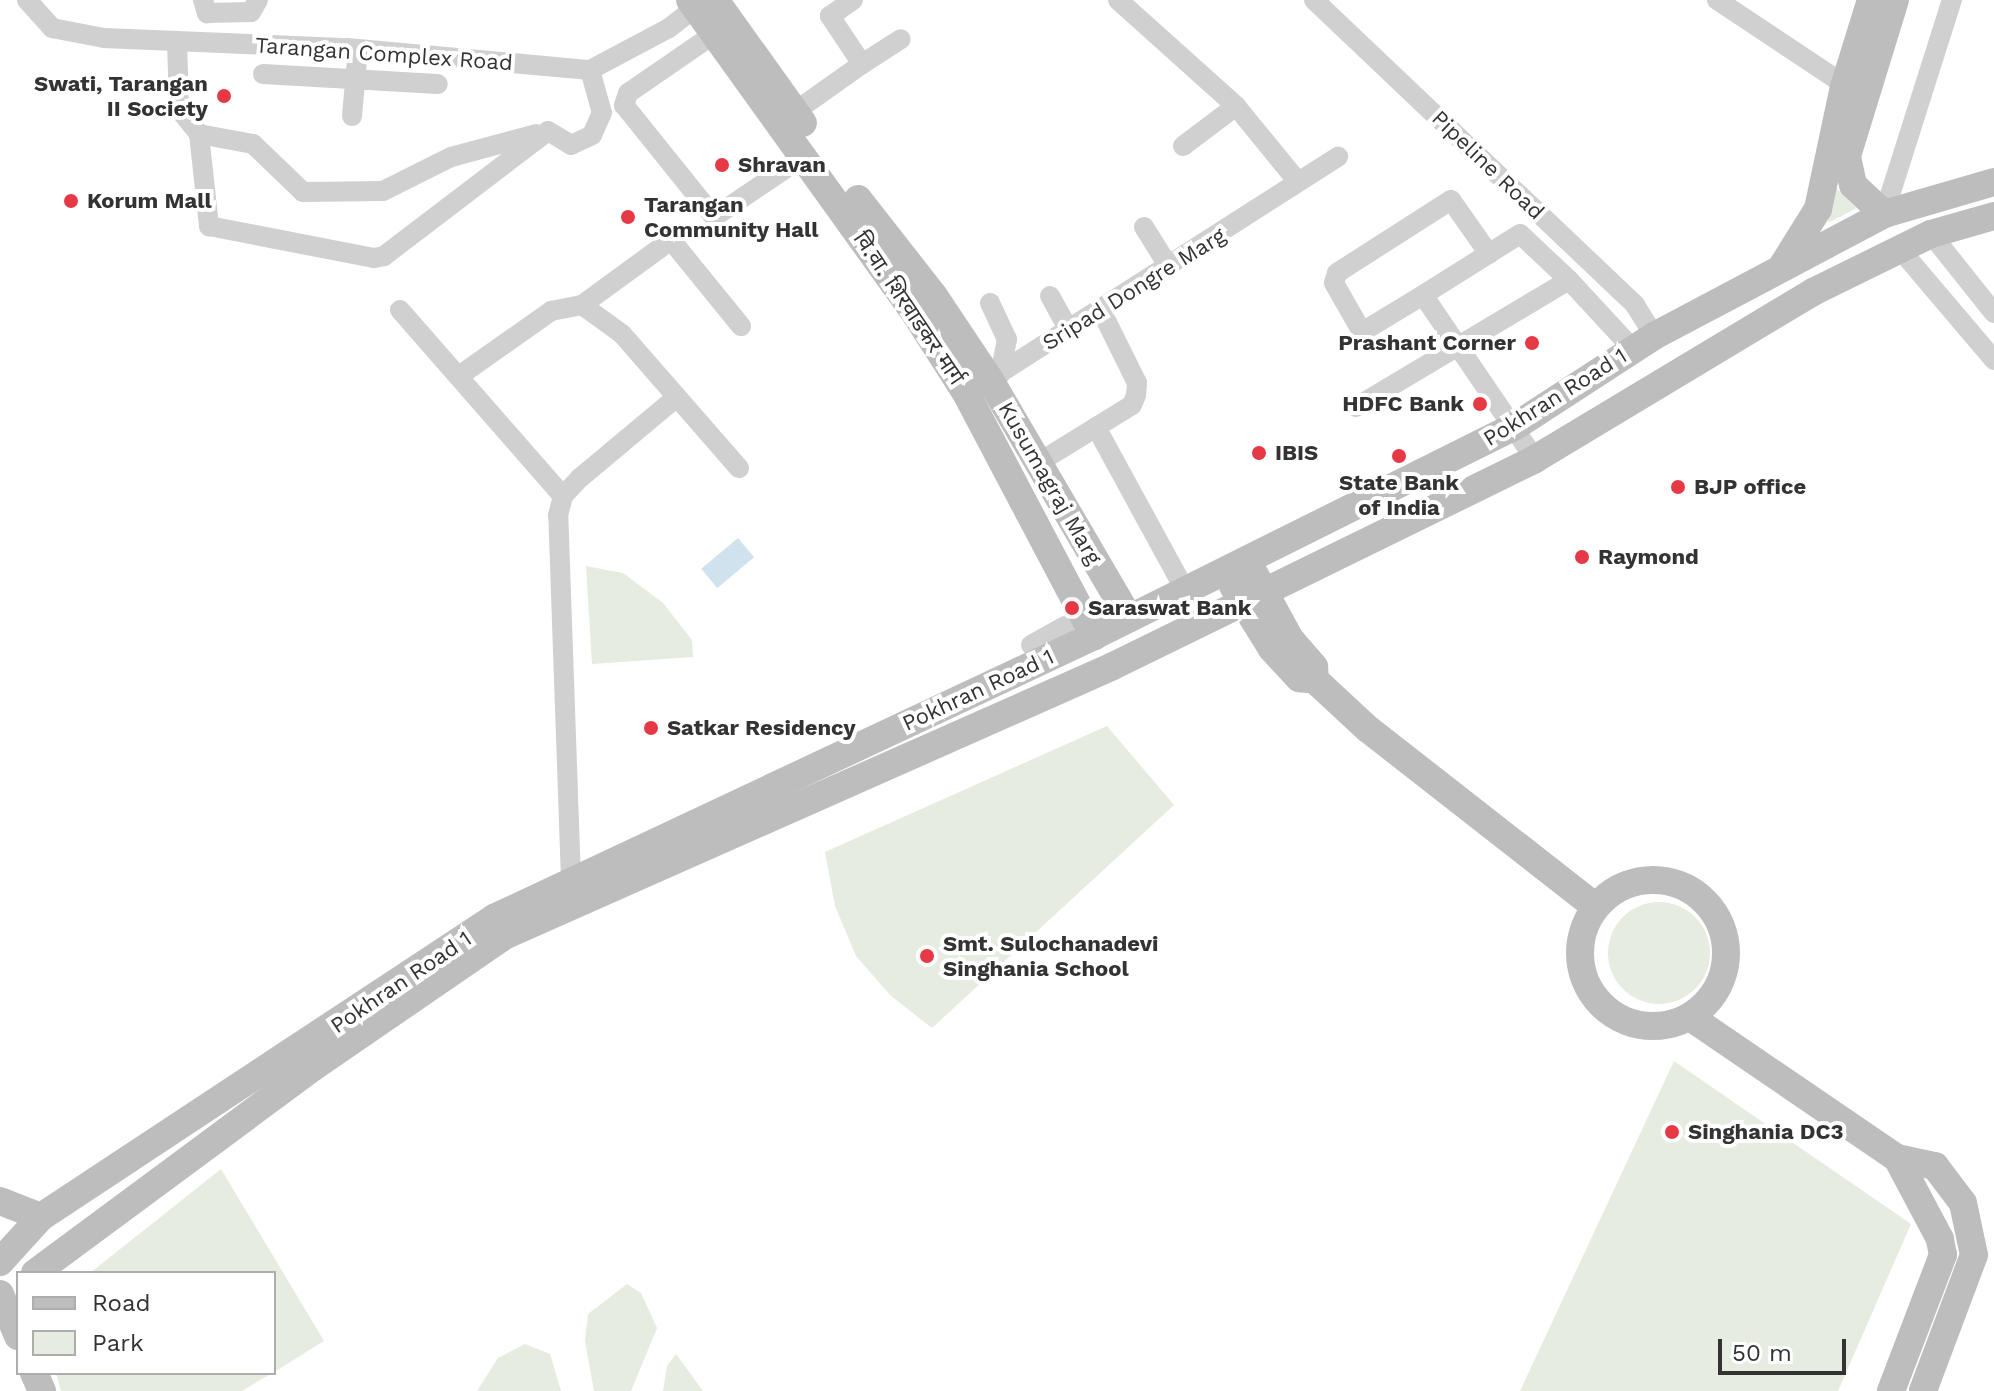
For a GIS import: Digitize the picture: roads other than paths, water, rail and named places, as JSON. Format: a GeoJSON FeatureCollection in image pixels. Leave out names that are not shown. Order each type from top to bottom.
{"type":"FeatureCollection","features":[{"type":"Feature","properties":{"kind":"main road"},"geometry":{"type":"LineString","coordinates":[[1871,0],[1855,91],[1847,156],[1848,173],[1853,185],[1884,214]]}},
{"type":"Feature","properties":{"kind":"main road"},"geometry":{"type":"LineString","coordinates":[[1782,266],[1818,209],[1855,91],[1895,0]]}},
{"type":"Feature","properties":{"kind":"main road"},"geometry":{"type":"LineString","coordinates":[[702,2],[844,196]]}},
{"type":"Feature","properties":{"kind":"main road","name":"वि.वा. शिरवाडकर मार्ग"},"geometry":{"type":"LineString","coordinates":[[702,2],[714,34],[787,117],[804,156],[844,196],[986,382],[1094,636]]}},
{"type":"Feature","properties":{"kind":"main road","name":"Pokhran Road 1"},"geometry":{"type":"LineString","coordinates":[[38,1271],[307,1059],[494,918],[944,706],[1033,648],[1094,636],[1514,427],[1650,339],[1884,214],[1994,182]]}},
{"type":"Feature","properties":{"kind":"main road","name":"Pokhran Road 1"},"geometry":{"type":"LineString","coordinates":[[0,1262],[41,1217],[307,1059],[504,936],[957,736],[1535,459],[1696,362],[1899,248],[1931,234],[1994,216]]}},
{"type":"Feature","properties":{"kind":"main road","name":"Kusumagraj Marg"},"geometry":{"type":"LineString","coordinates":[[986,382],[1038,463],[1129,618]]}},
{"type":"Feature","properties":{"kind":"main road"},"geometry":{"type":"LineString","coordinates":[[1236,565],[1251,596],[1314,667],[1315,680],[1368,729],[1596,907]]}},
{"type":"Feature","properties":{"kind":"main road"},"geometry":{"type":"LineString","coordinates":[[944,706],[957,736]]}},
{"type":"Feature","properties":{"kind":"main road"},"geometry":{"type":"LineString","coordinates":[[1642,880],[1682,885],[1704,900],[1720,922],[1726,962],[1710,999],[1690,1017],[1651,1027],[1625,1021],[1602,1006],[1587,984],[1580,958],[1583,931],[1596,907],[1616,889],[1642,880]]}},
{"type":"Feature","properties":{"kind":"main road"},"geometry":{"type":"LineString","coordinates":[[1690,1017],[1897,1158],[1935,1166],[1963,1203],[1972,1227],[1974,1255],[1923,1391]]}},
{"type":"Feature","properties":{"kind":"main road"},"geometry":{"type":"LineString","coordinates":[[1891,1391],[1943,1255],[1940,1239],[1897,1158]]}},
{"type":"Feature","properties":{"kind":"main road"},"geometry":{"type":"LineString","coordinates":[[0,1201],[41,1217]]}},
{"type":"Feature","properties":{"kind":"main road"},"geometry":{"type":"LineString","coordinates":[[5,1296],[16,1330]]}},
{"type":"Feature","properties":{"kind":"street","name":"Tarangan Complex Road"},"geometry":{"type":"LineString","coordinates":[[27,0],[58,30],[177,41],[358,49],[590,70]]}},
{"type":"Feature","properties":{"kind":"street"},"geometry":{"type":"LineString","coordinates":[[203,0],[207,13],[251,12],[258,0]]}},
{"type":"Feature","properties":{"kind":"street"},"geometry":{"type":"LineString","coordinates":[[811,28],[853,0]]}},
{"type":"Feature","properties":{"kind":"street"},"geometry":{"type":"LineString","coordinates":[[1118,0],[1236,106],[1298,182]]}},
{"type":"Feature","properties":{"kind":"street","name":"Pipeline Road"},"geometry":{"type":"LineString","coordinates":[[1314,0],[1635,305],[1650,339]]}},
{"type":"Feature","properties":{"kind":"street"},"geometry":{"type":"LineString","coordinates":[[1717,0],[1855,91]]}},
{"type":"Feature","properties":{"kind":"street"},"geometry":{"type":"LineString","coordinates":[[1884,214],[1952,0]]}},
{"type":"Feature","properties":{"kind":"street"},"geometry":{"type":"LineString","coordinates":[[199,134],[253,144],[301,191],[383,191],[451,157],[548,131],[571,145],[592,135],[602,113],[590,70],[669,28],[702,2]]}},
{"type":"Feature","properties":{"kind":"street"},"geometry":{"type":"LineString","coordinates":[[830,16],[862,64]]}},
{"type":"Feature","properties":{"kind":"street"},"geometry":{"type":"LineString","coordinates":[[714,34],[628,93],[624,105],[714,217],[804,156]]}},
{"type":"Feature","properties":{"kind":"street"},"geometry":{"type":"LineString","coordinates":[[787,117],[901,39]]}},
{"type":"Feature","properties":{"kind":"street"},"geometry":{"type":"LineString","coordinates":[[177,41],[179,109],[199,134],[211,228],[378,258],[548,131]]}},
{"type":"Feature","properties":{"kind":"street"},"geometry":{"type":"LineString","coordinates":[[352,116],[358,49]]}},
{"type":"Feature","properties":{"kind":"street"},"geometry":{"type":"LineString","coordinates":[[263,74],[438,84]]}},
{"type":"Feature","properties":{"kind":"street"},"geometry":{"type":"LineString","coordinates":[[1183,146],[1236,106]]}},
{"type":"Feature","properties":{"kind":"street","name":"Sripad Dongre Marg"},"geometry":{"type":"LineString","coordinates":[[986,382],[1338,157]]}},
{"type":"Feature","properties":{"kind":"street"},"geometry":{"type":"LineString","coordinates":[[1489,254],[1451,200],[1334,277],[1362,332],[1524,235],[1569,280],[1650,339]]}},
{"type":"Feature","properties":{"kind":"street"},"geometry":{"type":"LineString","coordinates":[[1144,227],[1169,267]]}},
{"type":"Feature","properties":{"kind":"street"},"geometry":{"type":"LineString","coordinates":[[1931,234],[1994,313]]}},
{"type":"Feature","properties":{"kind":"street"},"geometry":{"type":"LineString","coordinates":[[459,376],[551,311],[582,305],[671,240],[741,326]]}},
{"type":"Feature","properties":{"kind":"street"},"geometry":{"type":"LineString","coordinates":[[1899,248],[1994,360]]}},
{"type":"Feature","properties":{"kind":"street"},"geometry":{"type":"LineString","coordinates":[[1356,407],[1458,349],[1569,280]]}},
{"type":"Feature","properties":{"kind":"street"},"geometry":{"type":"LineString","coordinates":[[1423,295],[1535,459]]}},
{"type":"Feature","properties":{"kind":"street"},"geometry":{"type":"LineString","coordinates":[[1050,296],[1069,330]]}},
{"type":"Feature","properties":{"kind":"street"},"geometry":{"type":"LineString","coordinates":[[986,382],[1007,339],[990,303]]}},
{"type":"Feature","properties":{"kind":"street"},"geometry":{"type":"LineString","coordinates":[[582,305],[622,334],[739,468]]}},
{"type":"Feature","properties":{"kind":"street"},"geometry":{"type":"LineString","coordinates":[[400,310],[563,496]]}},
{"type":"Feature","properties":{"kind":"street"},"geometry":{"type":"LineString","coordinates":[[1038,463],[1132,405],[1137,388],[1101,310]]}},
{"type":"Feature","properties":{"kind":"street"},"geometry":{"type":"LineString","coordinates":[[571,880],[555,540],[563,496],[677,397]]}},
{"type":"Feature","properties":{"kind":"street"},"geometry":{"type":"LineString","coordinates":[[1096,427],[1185,590]]}},
{"type":"Feature","properties":{"kind":"street"},"geometry":{"type":"LineString","coordinates":[[1033,648],[1065,626]]}},
{"type":"Feature","properties":{"kind":"water"},"geometry":{"type":"Polygon","coordinates":[[[738,538],[754,557],[717,588],[701,569],[738,538]]]}},
{"type":"Feature","properties":{"kind":"place","name":"Swati, Tarangan II Society"},"geometry":{"type":"Point","coordinates":[224,96]}},
{"type":"Feature","properties":{"kind":"place","name":"Shravan"},"geometry":{"type":"Point","coordinates":[722,165]}},
{"type":"Feature","properties":{"kind":"place","name":"Korum Mall"},"geometry":{"type":"Point","coordinates":[71,201]}},
{"type":"Feature","properties":{"kind":"place","name":"Tarangan Community Hall"},"geometry":{"type":"Point","coordinates":[628,217]}},
{"type":"Feature","properties":{"kind":"place","name":"Prashant Corner"},"geometry":{"type":"Point","coordinates":[1532,343]}},
{"type":"Feature","properties":{"kind":"place","name":"HDFC Bank"},"geometry":{"type":"Point","coordinates":[1480,404]}},
{"type":"Feature","properties":{"kind":"place","name":"IBIS"},"geometry":{"type":"Point","coordinates":[1259,453]}},
{"type":"Feature","properties":{"kind":"place","name":"State Bank of India"},"geometry":{"type":"Point","coordinates":[1399,456]}},
{"type":"Feature","properties":{"kind":"place","name":"BJP office"},"geometry":{"type":"Point","coordinates":[1678,487]}},
{"type":"Feature","properties":{"kind":"place","name":"Raymond"},"geometry":{"type":"Point","coordinates":[1582,557]}},
{"type":"Feature","properties":{"kind":"place","name":"Saraswat Bank"},"geometry":{"type":"Point","coordinates":[1072,608]}},
{"type":"Feature","properties":{"kind":"place","name":"Satkar Residency"},"geometry":{"type":"Point","coordinates":[651,728]}},
{"type":"Feature","properties":{"kind":"place","name":"Smt. Sulochanadevi Singhania School"},"geometry":{"type":"Point","coordinates":[927,956]}},
{"type":"Feature","properties":{"kind":"place","name":"Singhania DC3"},"geometry":{"type":"Point","coordinates":[1672,1132]}}]}
